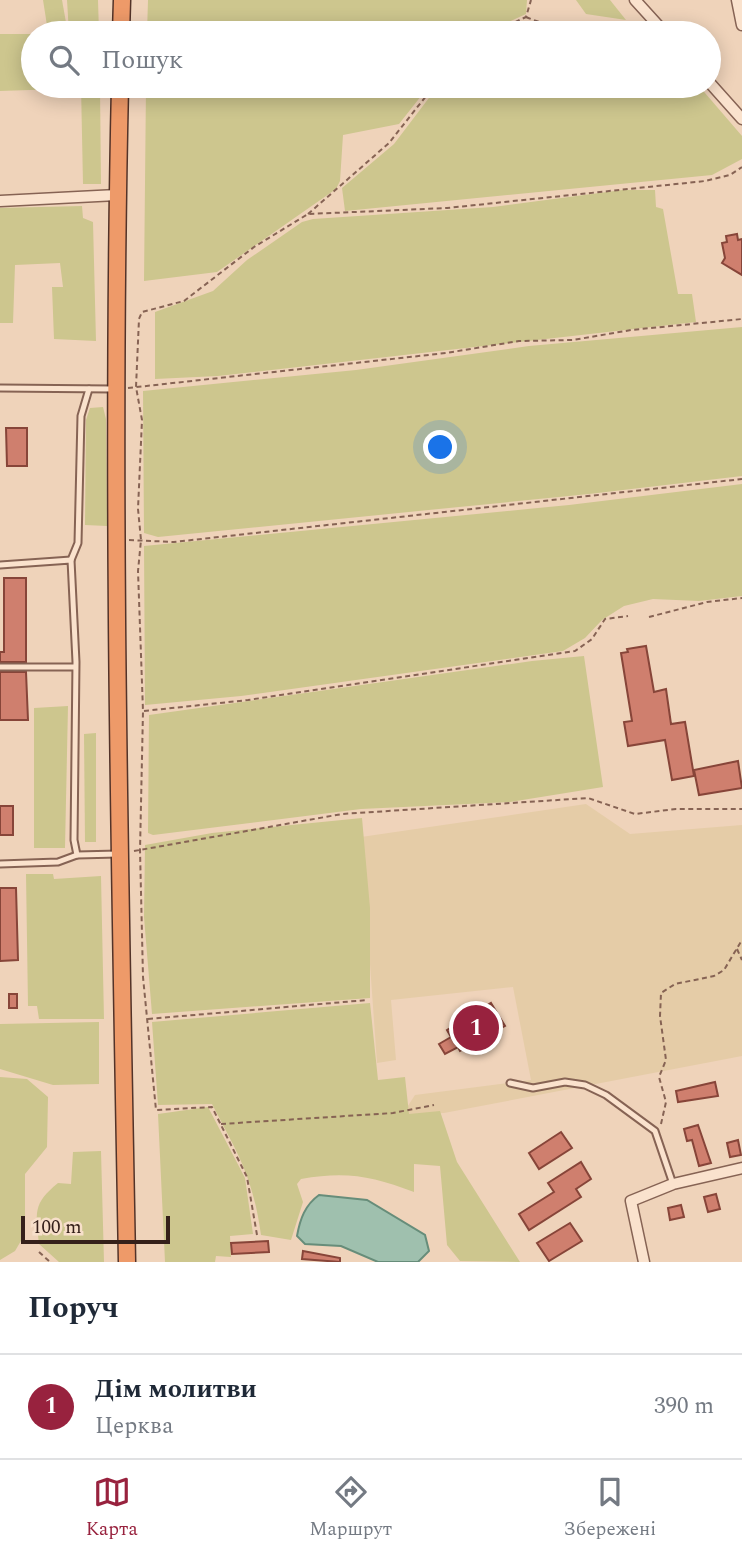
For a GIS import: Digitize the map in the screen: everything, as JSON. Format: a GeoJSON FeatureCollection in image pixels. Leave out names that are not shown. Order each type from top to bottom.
{"type":"FeatureCollection","features":[{"type":"Feature","properties":{"kind":"highway"},"geometry":{"type":"LineString","coordinates":[[121,21],[122,0]]}},
{"type":"Feature","properties":{"kind":"highway"},"geometry":{"type":"LineString","coordinates":[[120,98],[117,540],[119,854],[127,1262]]}},
{"type":"Feature","properties":{"kind":"street"},"geometry":{"type":"LineString","coordinates":[[635,0],[653,21]]}},
{"type":"Feature","properties":{"kind":"street"},"geometry":{"type":"LineString","coordinates":[[737,0],[742,25]]}},
{"type":"Feature","properties":{"kind":"street"},"geometry":{"type":"LineString","coordinates":[[721,95],[742,119]]}},
{"type":"Feature","properties":{"kind":"street"},"geometry":{"type":"LineString","coordinates":[[0,201],[117,195]]}},
{"type":"Feature","properties":{"kind":"street"},"geometry":{"type":"LineString","coordinates":[[643,1262],[631,1200],[673,1184],[742,1168]]}},
{"type":"Feature","properties":{"kind":"lane"},"geometry":{"type":"LineString","coordinates":[[0,388],[117,389]]}},
{"type":"Feature","properties":{"kind":"lane"},"geometry":{"type":"LineString","coordinates":[[77,855],[74,840],[75,667],[71,559],[78,543],[81,416],[89,389]]}},
{"type":"Feature","properties":{"kind":"lane"},"geometry":{"type":"LineString","coordinates":[[0,565],[71,559]]}},
{"type":"Feature","properties":{"kind":"lane"},"geometry":{"type":"LineString","coordinates":[[0,667],[75,667]]}},
{"type":"Feature","properties":{"kind":"lane"},"geometry":{"type":"LineString","coordinates":[[0,864],[58,862],[77,855],[119,854]]}},
{"type":"Feature","properties":{"kind":"lane"},"geometry":{"type":"LineString","coordinates":[[509,1083],[533,1088],[565,1082],[585,1085],[606,1095],[655,1131],[673,1184]]}},
{"type":"Feature","properties":{"kind":"path"},"geometry":{"type":"LineString","coordinates":[[526,17],[531,0]]}},
{"type":"Feature","properties":{"kind":"path"},"geometry":{"type":"LineString","coordinates":[[518,21],[526,17],[536,21]]}},
{"type":"Feature","properties":{"kind":"path"},"geometry":{"type":"LineString","coordinates":[[257,1235],[247,1177],[212,1107],[156,1110],[147,1019],[140,850],[143,711],[138,571],[141,540],[138,509],[142,420],[136,387],[139,319],[142,312],[184,301],[254,247],[308,214],[389,143],[425,98]]}},
{"type":"Feature","properties":{"kind":"path"},"geometry":{"type":"LineString","coordinates":[[308,214],[447,208],[705,181],[730,175],[742,167]]}},
{"type":"Feature","properties":{"kind":"path"},"geometry":{"type":"LineString","coordinates":[[117,389],[446,354],[519,341],[573,340],[631,330],[742,319]]}},
{"type":"Feature","properties":{"kind":"path"},"geometry":{"type":"LineString","coordinates":[[117,540],[174,542],[742,479]]}},
{"type":"Feature","properties":{"kind":"path"},"geometry":{"type":"LineString","coordinates":[[649,618],[707,602],[742,598]]}},
{"type":"Feature","properties":{"kind":"path"},"geometry":{"type":"LineString","coordinates":[[143,711],[248,700],[575,651],[592,639],[605,619],[628,616]]}},
{"type":"Feature","properties":{"kind":"path"},"geometry":{"type":"LineString","coordinates":[[119,854],[342,814],[588,798],[635,814],[676,809],[742,809]]}},
{"type":"Feature","properties":{"kind":"path"},"geometry":{"type":"LineString","coordinates":[[655,1131],[663,1121],[666,1102],[659,1077],[666,1060],[661,993],[675,984],[714,976],[724,970],[742,940]]}},
{"type":"Feature","properties":{"kind":"path"},"geometry":{"type":"LineString","coordinates":[[736,948],[742,960]]}},
{"type":"Feature","properties":{"kind":"path"},"geometry":{"type":"LineString","coordinates":[[147,1019],[367,1000]]}},
{"type":"Feature","properties":{"kind":"path"},"geometry":{"type":"LineString","coordinates":[[220,1125],[393,1113],[434,1105]]}},
{"type":"Feature","properties":{"kind":"path"},"geometry":{"type":"LineString","coordinates":[[39,1252],[50,1262]]}},
{"type":"Feature","properties":{"kind":"shaded area"},"geometry":{"type":"Polygon","coordinates":[[[43,0],[62,0],[66,21],[46,21],[43,0]]]}},
{"type":"Feature","properties":{"kind":"shaded area"},"geometry":{"type":"Polygon","coordinates":[[[67,0],[98,0],[99,21],[68,21],[67,0]]]}},
{"type":"Feature","properties":{"kind":"shaded area"},"geometry":{"type":"Polygon","coordinates":[[[148,0],[527,0],[526,14],[511,21],[147,21],[148,0]]]}},
{"type":"Feature","properties":{"kind":"shaded area"},"geometry":{"type":"Polygon","coordinates":[[[576,0],[610,0],[626,20],[586,14],[576,0]]]}},
{"type":"Feature","properties":{"kind":"shaded area"},"geometry":{"type":"Polygon","coordinates":[[[0,34],[21,34],[21,90],[0,91],[0,34]]]}},
{"type":"Feature","properties":{"kind":"shaded area"},"geometry":{"type":"Polygon","coordinates":[[[81,98],[100,98],[101,184],[83,184],[81,98]]]}},
{"type":"Feature","properties":{"kind":"shaded area"},"geometry":{"type":"Polygon","coordinates":[[[146,98],[420,98],[399,124],[343,135],[340,181],[336,189],[217,272],[144,281],[146,98]]]}},
{"type":"Feature","properties":{"kind":"shaded area"},"geometry":{"type":"Polygon","coordinates":[[[429,98],[709,98],[742,136],[742,159],[712,175],[345,211],[342,188],[394,144],[429,98]]]}},
{"type":"Feature","properties":{"kind":"shaded area"},"geometry":{"type":"Polygon","coordinates":[[[622,190],[655,190],[656,207],[663,209],[678,294],[692,294],[696,322],[218,376],[155,379],[155,312],[213,291],[247,260],[302,222],[313,219],[493,207],[622,190]]]}},
{"type":"Feature","properties":{"kind":"shaded area"},"geometry":{"type":"Polygon","coordinates":[[[82,206],[83,218],[93,222],[96,341],[54,339],[52,287],[63,287],[60,263],[15,265],[13,323],[0,323],[0,208],[82,206]]]}},
{"type":"Feature","properties":{"kind":"shaded area"},"geometry":{"type":"Polygon","coordinates":[[[742,327],[742,476],[158,537],[144,533],[143,391],[356,370],[529,346],[742,327]]]}},
{"type":"Feature","properties":{"kind":"shaded area"},"geometry":{"type":"Polygon","coordinates":[[[103,407],[106,419],[107,526],[85,525],[86,420],[90,408],[103,407]]]}},
{"type":"Feature","properties":{"kind":"shaded area"},"geometry":{"type":"Polygon","coordinates":[[[742,484],[742,596],[699,601],[653,599],[624,606],[602,620],[585,638],[563,651],[241,696],[145,705],[144,546],[569,505],[742,484]]]}},
{"type":"Feature","properties":{"kind":"shaded area"},"geometry":{"type":"Polygon","coordinates":[[[584,656],[603,787],[510,802],[361,809],[153,835],[148,833],[149,715],[584,656]]]}},
{"type":"Feature","properties":{"kind":"shaded area"},"geometry":{"type":"Polygon","coordinates":[[[68,706],[65,848],[34,848],[34,708],[68,706]]]}},
{"type":"Feature","properties":{"kind":"shaded area"},"geometry":{"type":"Polygon","coordinates":[[[96,733],[96,842],[85,842],[84,734],[96,733]]]}},
{"type":"Feature","properties":{"kind":"shaded area"},"geometry":{"type":"Polygon","coordinates":[[[586,804],[630,834],[742,825],[742,1056],[444,1113],[402,1115],[415,1095],[531,1080],[513,987],[391,1000],[396,1060],[377,1063],[361,837],[586,804]]]}},
{"type":"Feature","properties":{"kind":"shaded area"},"geometry":{"type":"Polygon","coordinates":[[[362,818],[370,908],[370,998],[152,1014],[144,917],[145,845],[212,833],[362,818]]]}},
{"type":"Feature","properties":{"kind":"shaded area"},"geometry":{"type":"Polygon","coordinates":[[[26,874],[53,874],[54,879],[101,876],[104,1019],[39,1019],[37,1006],[28,1006],[26,874]]]}},
{"type":"Feature","properties":{"kind":"shaded area"},"geometry":{"type":"Polygon","coordinates":[[[370,1003],[378,1080],[405,1077],[409,1114],[440,1111],[457,1162],[520,1262],[460,1261],[447,1245],[440,1166],[414,1164],[414,1192],[359,1176],[332,1175],[301,1179],[297,1184],[303,1202],[291,1240],[261,1235],[249,1181],[212,1104],[158,1105],[152,1022],[370,1003]]]}},
{"type":"Feature","properties":{"kind":"shaded area"},"geometry":{"type":"Polygon","coordinates":[[[99,1022],[99,1084],[53,1085],[0,1069],[0,1024],[99,1022]]]}},
{"type":"Feature","properties":{"kind":"shaded area"},"geometry":{"type":"Polygon","coordinates":[[[0,1077],[27,1079],[48,1097],[47,1147],[25,1174],[25,1234],[15,1251],[0,1260],[0,1077]]]}},
{"type":"Feature","properties":{"kind":"shaded area"},"geometry":{"type":"Polygon","coordinates":[[[208,1107],[245,1178],[253,1234],[230,1236],[231,1257],[216,1256],[215,1262],[165,1262],[158,1114],[208,1107]]]}},
{"type":"Feature","properties":{"kind":"shaded area"},"geometry":{"type":"Polygon","coordinates":[[[101,1151],[104,1262],[59,1262],[39,1244],[37,1217],[40,1203],[58,1183],[71,1184],[73,1152],[101,1151]]]}},
{"type":"Feature","properties":{"kind":"shaded area"},"geometry":{"type":"Polygon","coordinates":[[[319,1195],[367,1200],[425,1235],[429,1251],[418,1262],[378,1262],[341,1246],[305,1244],[297,1236],[300,1224],[307,1208],[319,1195]]]}},
{"type":"Feature","properties":{"kind":"building"},"geometry":{"type":"Polygon","coordinates":[[[737,234],[738,240],[742,239],[742,275],[722,263],[725,258],[722,243],[727,242],[726,236],[737,234]]]}},
{"type":"Feature","properties":{"kind":"building"},"geometry":{"type":"Polygon","coordinates":[[[6,428],[27,428],[27,466],[7,466],[6,428]]]}},
{"type":"Feature","properties":{"kind":"building"},"geometry":{"type":"Polygon","coordinates":[[[4,578],[26,578],[26,662],[0,662],[0,652],[4,652],[4,578]]]}},
{"type":"Feature","properties":{"kind":"building"},"geometry":{"type":"Polygon","coordinates":[[[646,646],[654,692],[666,689],[671,724],[685,722],[694,776],[672,780],[665,740],[628,746],[624,722],[632,721],[621,653],[628,652],[627,649],[646,646]]]}},
{"type":"Feature","properties":{"kind":"building"},"geometry":{"type":"Polygon","coordinates":[[[0,672],[26,672],[28,720],[0,720],[0,672]]]}},
{"type":"Feature","properties":{"kind":"building"},"geometry":{"type":"Polygon","coordinates":[[[738,761],[742,788],[699,795],[694,770],[738,761]]]}},
{"type":"Feature","properties":{"kind":"building"},"geometry":{"type":"Polygon","coordinates":[[[0,806],[13,806],[13,835],[0,835],[0,806]]]}},
{"type":"Feature","properties":{"kind":"building"},"geometry":{"type":"Polygon","coordinates":[[[0,888],[16,888],[18,960],[0,961],[0,888]]]}},
{"type":"Feature","properties":{"kind":"building"},"geometry":{"type":"Polygon","coordinates":[[[9,994],[17,994],[17,1008],[9,1008],[9,994]]]}},
{"type":"Feature","properties":{"kind":"building"},"geometry":{"type":"Polygon","coordinates":[[[491,1003],[505,1026],[496,1031],[499,1036],[489,1042],[486,1037],[460,1051],[458,1047],[445,1054],[439,1044],[451,1037],[447,1030],[491,1003]]]}},
{"type":"Feature","properties":{"kind":"building"},"geometry":{"type":"Polygon","coordinates":[[[715,1082],[718,1096],[678,1102],[676,1091],[715,1082]]]}},
{"type":"Feature","properties":{"kind":"building"},"geometry":{"type":"Polygon","coordinates":[[[698,1125],[711,1163],[699,1166],[692,1140],[687,1141],[684,1129],[698,1125]]]}},
{"type":"Feature","properties":{"kind":"building"},"geometry":{"type":"Polygon","coordinates":[[[561,1132],[572,1148],[539,1169],[529,1153],[561,1132]]]}},
{"type":"Feature","properties":{"kind":"building"},"geometry":{"type":"Polygon","coordinates":[[[738,1140],[741,1155],[730,1157],[727,1143],[738,1140]]]}},
{"type":"Feature","properties":{"kind":"building"},"geometry":{"type":"Polygon","coordinates":[[[581,1162],[591,1179],[576,1189],[581,1197],[529,1230],[519,1214],[554,1192],[548,1183],[581,1162]]]}},
{"type":"Feature","properties":{"kind":"building"},"geometry":{"type":"Polygon","coordinates":[[[716,1194],[720,1209],[708,1212],[704,1197],[716,1194]]]}},
{"type":"Feature","properties":{"kind":"building"},"geometry":{"type":"Polygon","coordinates":[[[681,1205],[684,1217],[670,1220],[668,1208],[681,1205]]]}},
{"type":"Feature","properties":{"kind":"building"},"geometry":{"type":"Polygon","coordinates":[[[570,1223],[582,1241],[549,1261],[537,1243],[570,1223]]]}},
{"type":"Feature","properties":{"kind":"building"},"geometry":{"type":"Polygon","coordinates":[[[268,1241],[269,1252],[232,1254],[231,1243],[268,1241]]]}},
{"type":"Feature","properties":{"kind":"building"},"geometry":{"type":"Polygon","coordinates":[[[303,1251],[340,1258],[340,1262],[302,1259],[303,1251]]]}},
{"type":"Feature","properties":{"kind":"place","name":"Дім молитви"},"geometry":{"type":"Point","coordinates":[476,1028]}}]}
